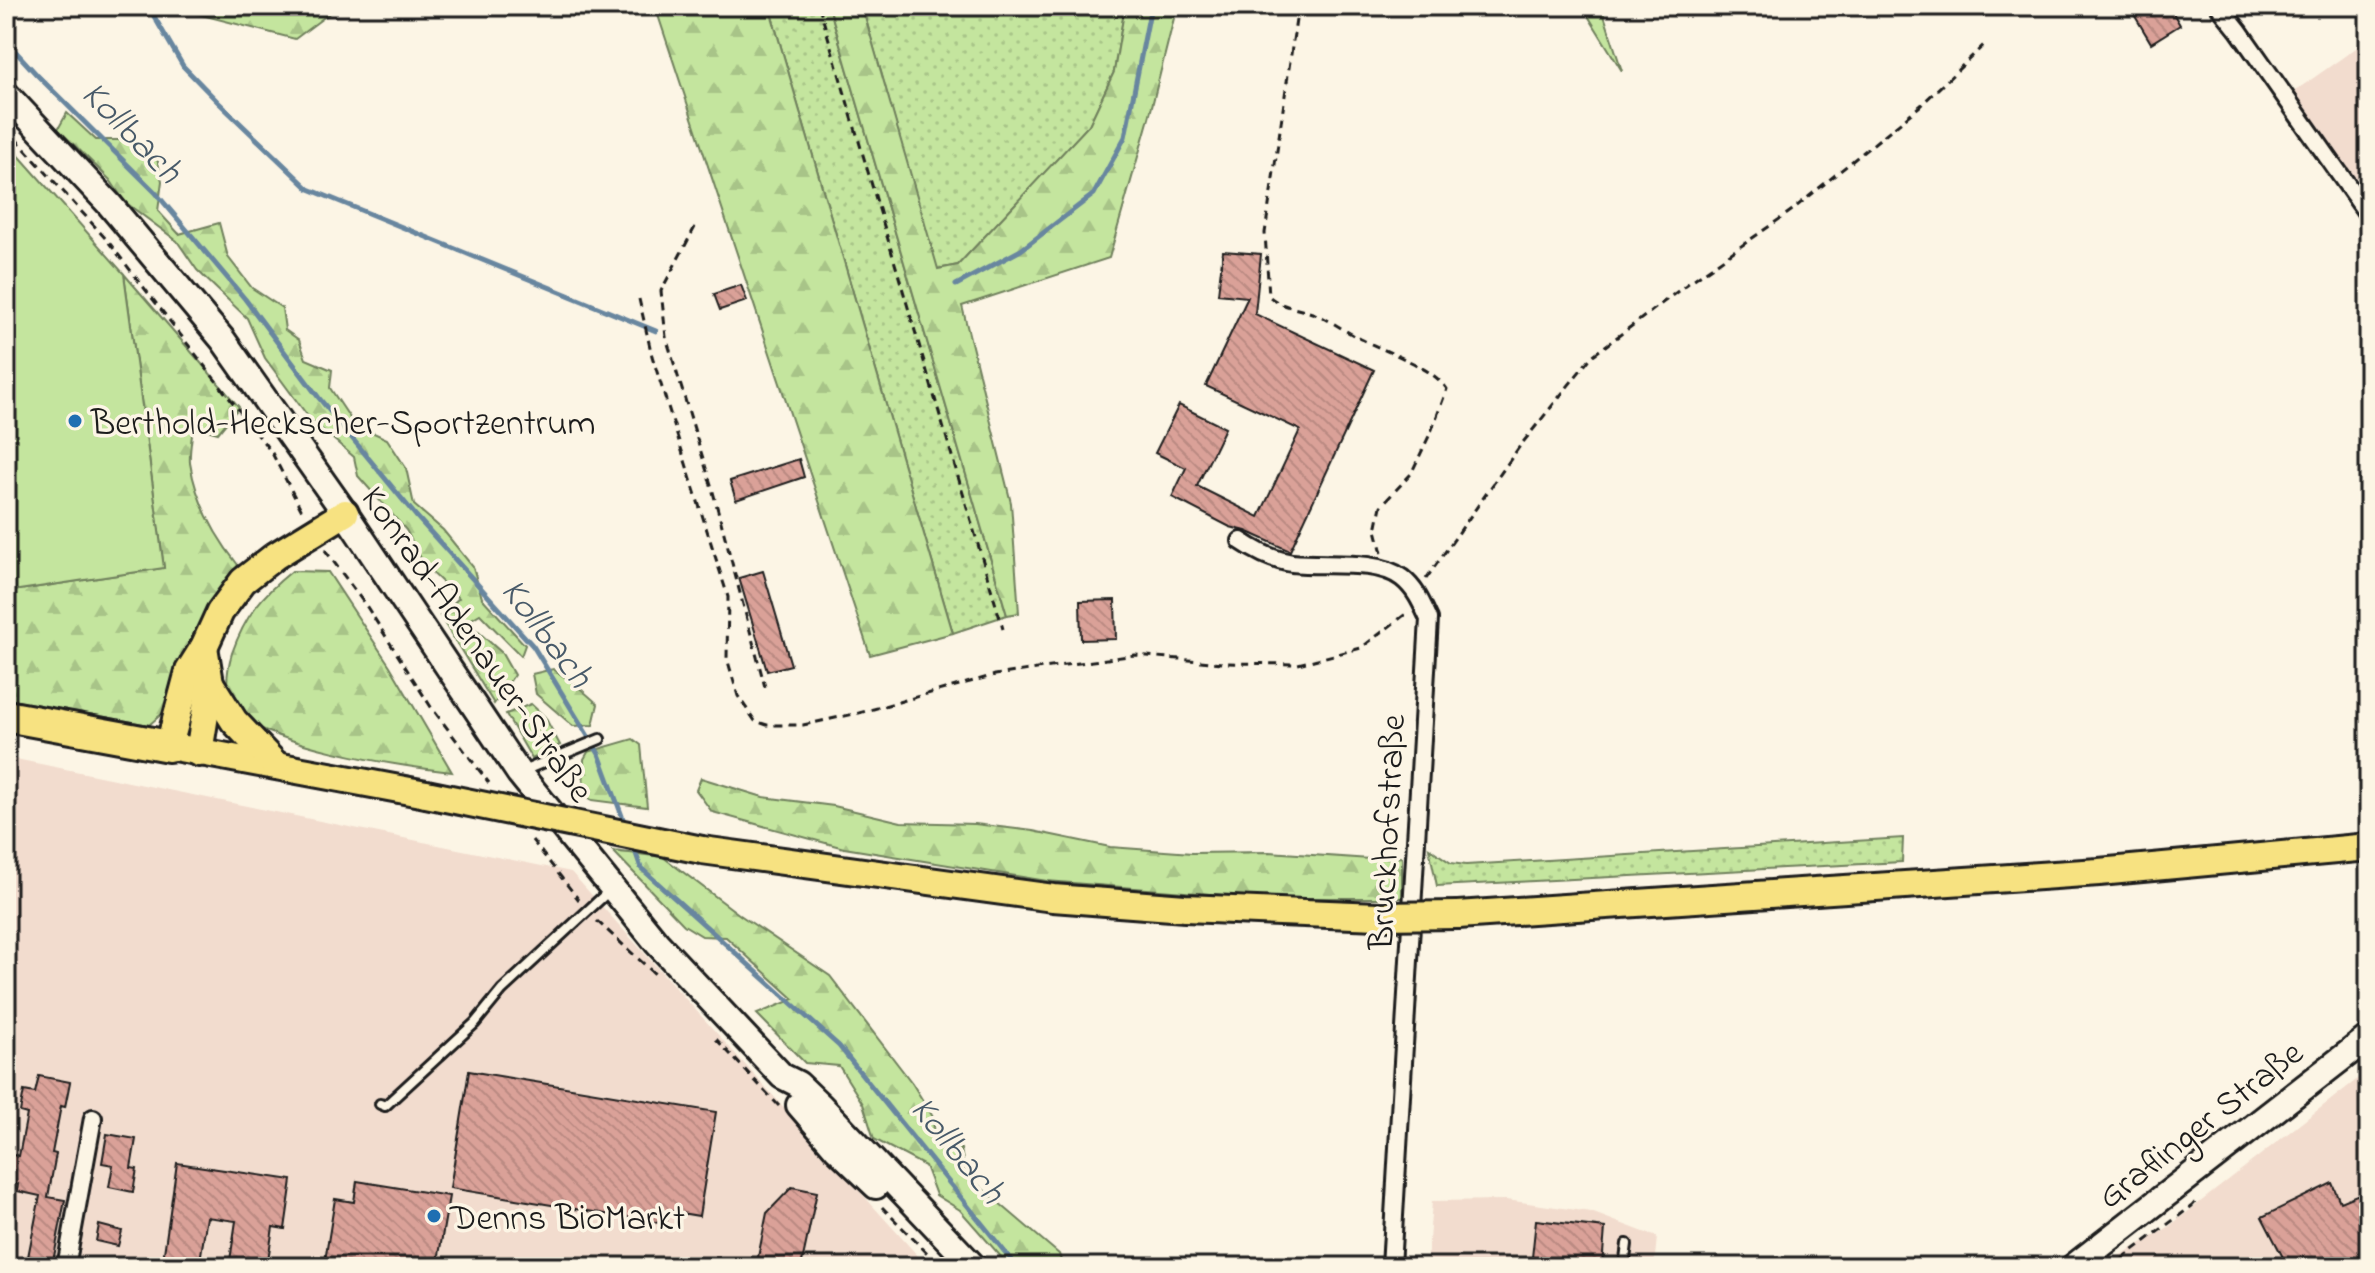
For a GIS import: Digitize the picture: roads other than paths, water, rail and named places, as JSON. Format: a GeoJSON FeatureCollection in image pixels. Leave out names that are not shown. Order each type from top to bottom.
{"type":"FeatureCollection","features":[{"type":"Feature","properties":{"kind":"highway"},"geometry":{"type":"LineString","coordinates":[[6,716],[169,746]]}},
{"type":"Feature","properties":{"kind":"main road"},"geometry":{"type":"LineString","coordinates":[[345,513],[275,556],[243,581],[220,612],[189,671],[169,746],[275,764],[702,850],[1053,898],[1185,908],[1378,916],[1458,915],[2084,873],[2369,847]]}},
{"type":"Feature","properties":{"kind":"main road"},"geometry":{"type":"LineString","coordinates":[[199,753],[210,683],[204,647]]}},
{"type":"Feature","properties":{"kind":"main road"},"geometry":{"type":"LineString","coordinates":[[210,683],[234,721],[275,764]]}},
{"type":"Feature","properties":{"kind":"street"},"geometry":{"type":"LineString","coordinates":[[2219,6],[2369,216]]}},
{"type":"Feature","properties":{"kind":"street","name":"Konrad-Adenauer-Straße"},"geometry":{"type":"LineString","coordinates":[[6,94],[110,205],[223,340],[345,513],[519,773],[657,943],[782,1076],[798,1084],[821,1106],[974,1267]]}},
{"type":"Feature","properties":{"kind":"street","name":"Bruckhofstraße"},"geometry":{"type":"LineString","coordinates":[[1241,541],[1258,553],[1291,563],[1385,568],[1417,592],[1429,619],[1391,1267]]}},
{"type":"Feature","properties":{"kind":"street","name":"Graflinger Straße"},"geometry":{"type":"LineString","coordinates":[[2073,1267],[2369,1037]]}},
{"type":"Feature","properties":{"kind":"street","name":"Konrad-Adenauer-Straße"},"geometry":{"type":"LineString","coordinates":[[782,1076],[788,1092],[836,1148],[957,1267]]}},
{"type":"Feature","properties":{"kind":"street"},"geometry":{"type":"LineString","coordinates":[[66,1267],[93,1118]]}},
{"type":"Feature","properties":{"kind":"lane"},"geometry":{"type":"LineString","coordinates":[[519,773],[600,739]]}},
{"type":"Feature","properties":{"kind":"lane"},"geometry":{"type":"LineString","coordinates":[[380,1104],[385,1106],[475,1023],[502,990],[612,888]]}},
{"type":"Feature","properties":{"kind":"lane"},"geometry":{"type":"LineString","coordinates":[[1624,1267],[1627,1244]]}},
{"type":"Feature","properties":{"kind":"waterway"},"geometry":{"type":"LineString","coordinates":[[148,6],[183,66],[309,189],[656,331]]}},
{"type":"Feature","properties":{"kind":"waterway"},"geometry":{"type":"LineString","coordinates":[[956,285],[1021,250],[1094,194],[1125,137],[1151,6]]}},
{"type":"Feature","properties":{"kind":"waterway","name":"Kollbach"},"geometry":{"type":"LineString","coordinates":[[6,41],[155,192],[245,299],[319,398],[416,516],[533,646],[599,754],[625,824]]}},
{"type":"Feature","properties":{"kind":"waterway","name":"Kollbach"},"geometry":{"type":"LineString","coordinates":[[633,845],[641,868],[839,1046],[1017,1267]]}},
{"type":"Feature","properties":{"kind":"place","name":"Berthold-Heckscher-Sportzentrum"},"geometry":{"type":"Point","coordinates":[75,421]}},
{"type":"Feature","properties":{"kind":"place","name":"Denns BioMarkt"},"geometry":{"type":"Point","coordinates":[434,1216]}}]}
